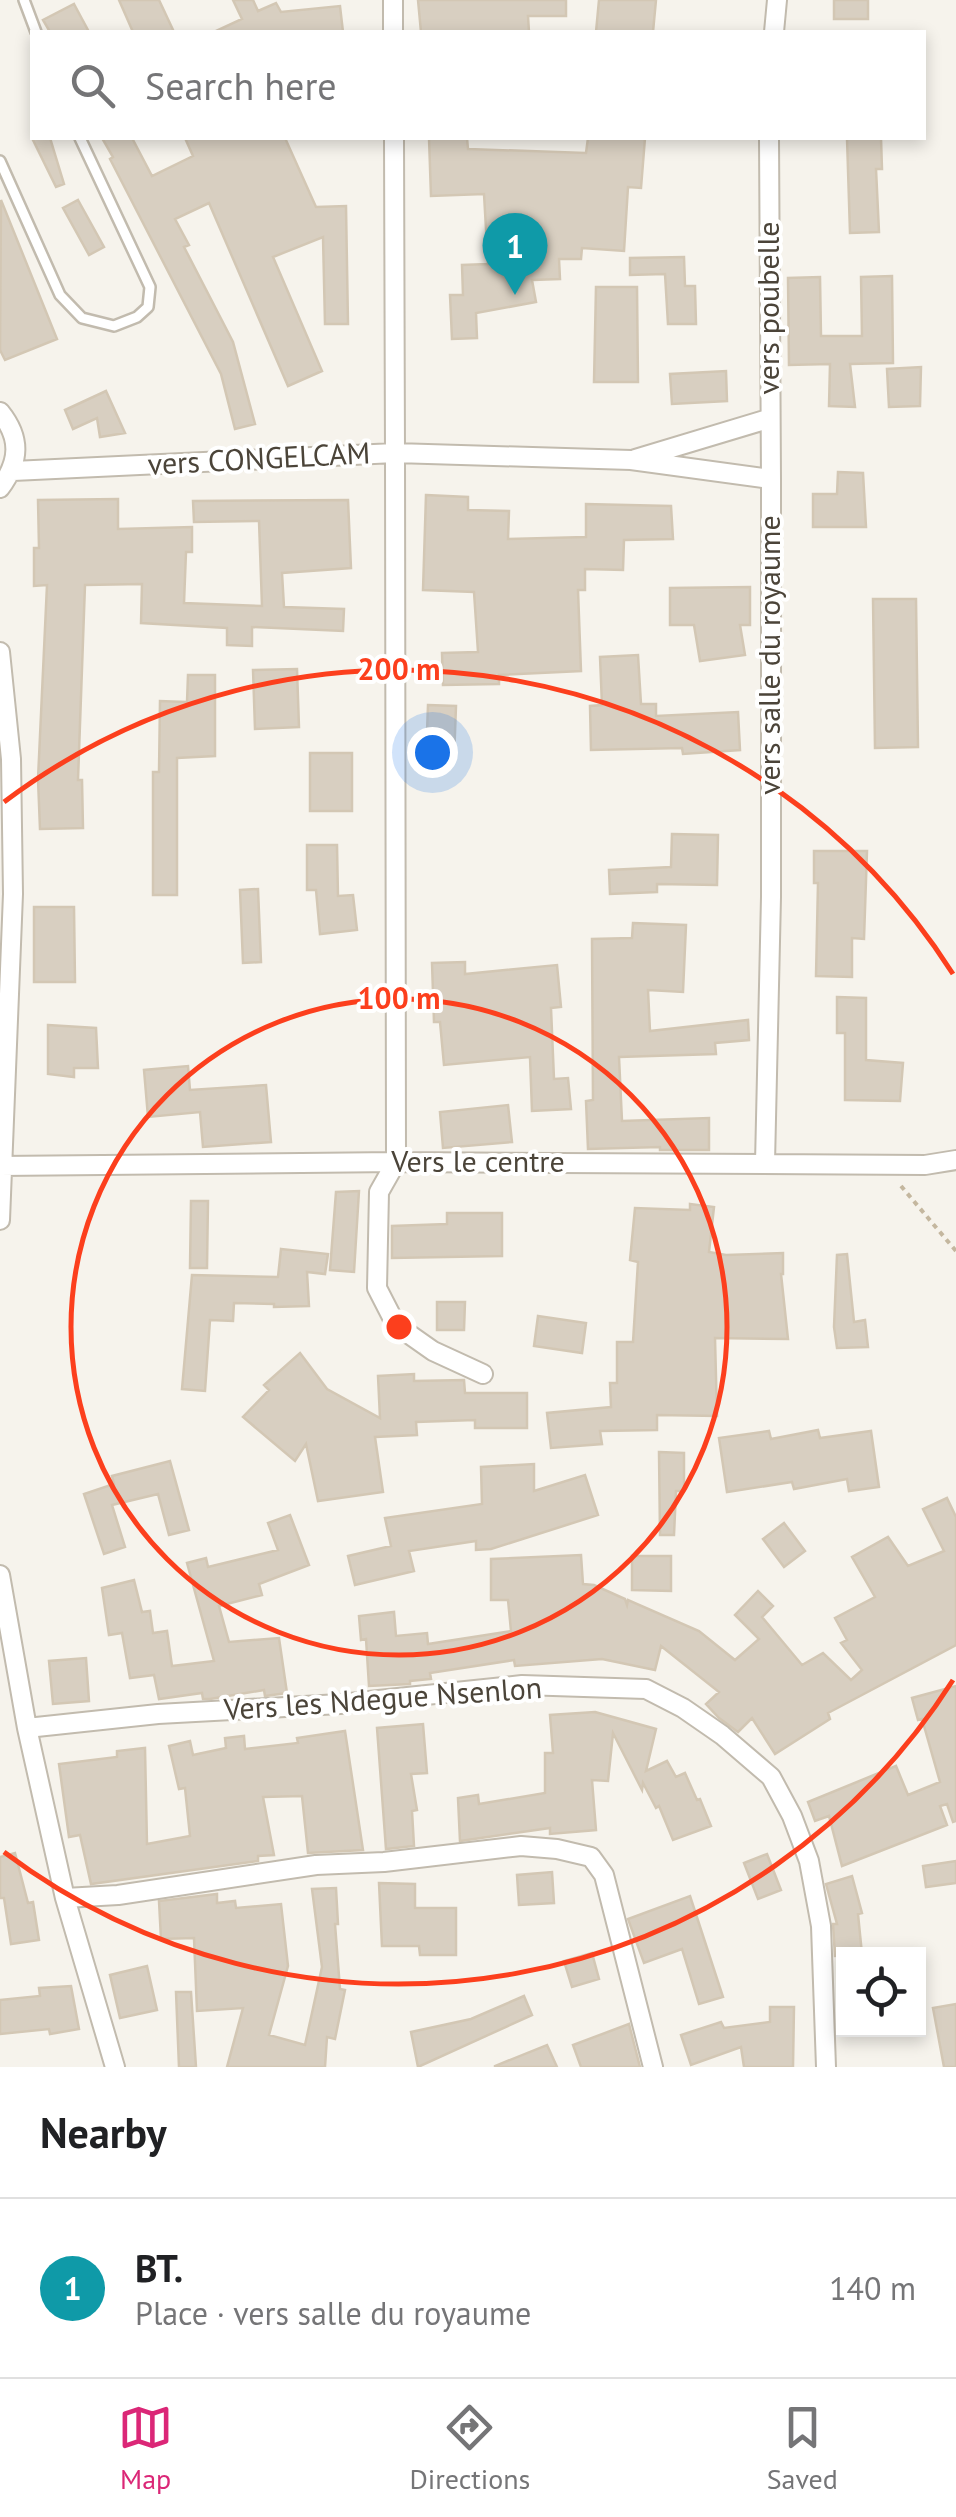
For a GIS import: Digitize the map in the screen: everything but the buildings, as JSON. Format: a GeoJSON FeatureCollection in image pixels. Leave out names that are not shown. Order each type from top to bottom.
{"type":"FeatureCollection","features":[{"type":"Feature","properties":{"kind":"street"},"geometry":{"type":"LineString","coordinates":[[393,0],[394,30]]}},
{"type":"Feature","properties":{"kind":"street"},"geometry":{"type":"LineString","coordinates":[[774,30],[777,0]]}},
{"type":"Feature","properties":{"kind":"street"},"geometry":{"type":"LineString","coordinates":[[394,140],[396,452]]}},
{"type":"Feature","properties":{"kind":"street","name":"vers poubelle"},"geometry":{"type":"LineString","coordinates":[[770,140],[770,478]]}},
{"type":"Feature","properties":{"kind":"street"},"geometry":{"type":"LineString","coordinates":[[0,412],[12,427],[18,449],[13,470],[0,488]]}},
{"type":"Feature","properties":{"kind":"street"},"geometry":{"type":"LineString","coordinates":[[631,460],[768,419]]}},
{"type":"Feature","properties":{"kind":"street","name":"vers salle du royaume"},"geometry":{"type":"LineString","coordinates":[[396,452],[631,460],[770,478],[771,897],[765,1163]]}},
{"type":"Feature","properties":{"kind":"street","name":"vers CONGELCAM"},"geometry":{"type":"LineString","coordinates":[[13,470],[396,452],[396,1162]]}},
{"type":"Feature","properties":{"kind":"street"},"geometry":{"type":"LineString","coordinates":[[0,652],[11,759],[13,894],[0,1220]]}},
{"type":"Feature","properties":{"kind":"street","name":"Vers le centre"},"geometry":{"type":"LineString","coordinates":[[1,1166],[396,1162],[925,1165],[956,1160]]}},
{"type":"Feature","properties":{"kind":"street"},"geometry":{"type":"LineString","coordinates":[[396,1162],[379,1192],[378,1288],[396,1324],[432,1352],[483,1374]]}},
{"type":"Feature","properties":{"kind":"street"},"geometry":{"type":"LineString","coordinates":[[0,1575],[27,1728],[65,1898],[114,2067]]}},
{"type":"Feature","properties":{"kind":"street","name":"Vers les Ndegue Nsenlon"},"geometry":{"type":"LineString","coordinates":[[27,1728],[158,1714],[340,1704],[522,1685],[646,1689],[722,1735],[759,1767],[771,1778],[792,1816],[810,1860],[821,1926],[826,2067]]}},
{"type":"Feature","properties":{"kind":"street"},"geometry":{"type":"LineString","coordinates":[[65,1898],[118,1895],[316,1865],[384,1862],[522,1846],[592,1857],[604,1876],[653,2067]]}},
{"type":"Feature","properties":{"kind":"lane"},"geometry":{"type":"LineString","coordinates":[[24,0],[35,30]]}},
{"type":"Feature","properties":{"kind":"lane"},"geometry":{"type":"LineString","coordinates":[[0,161],[60,295],[82,318],[114,326],[137,317],[148,307],[150,287],[81,140]]}},
{"type":"Feature","properties":{"kind":"path"},"geometry":{"type":"LineString","coordinates":[[882,1164],[956,1251]]}},
{"type":"Feature","properties":{"kind":"place","name":"BT."},"geometry":{"type":"Point","coordinates":[515,295]}}]}
